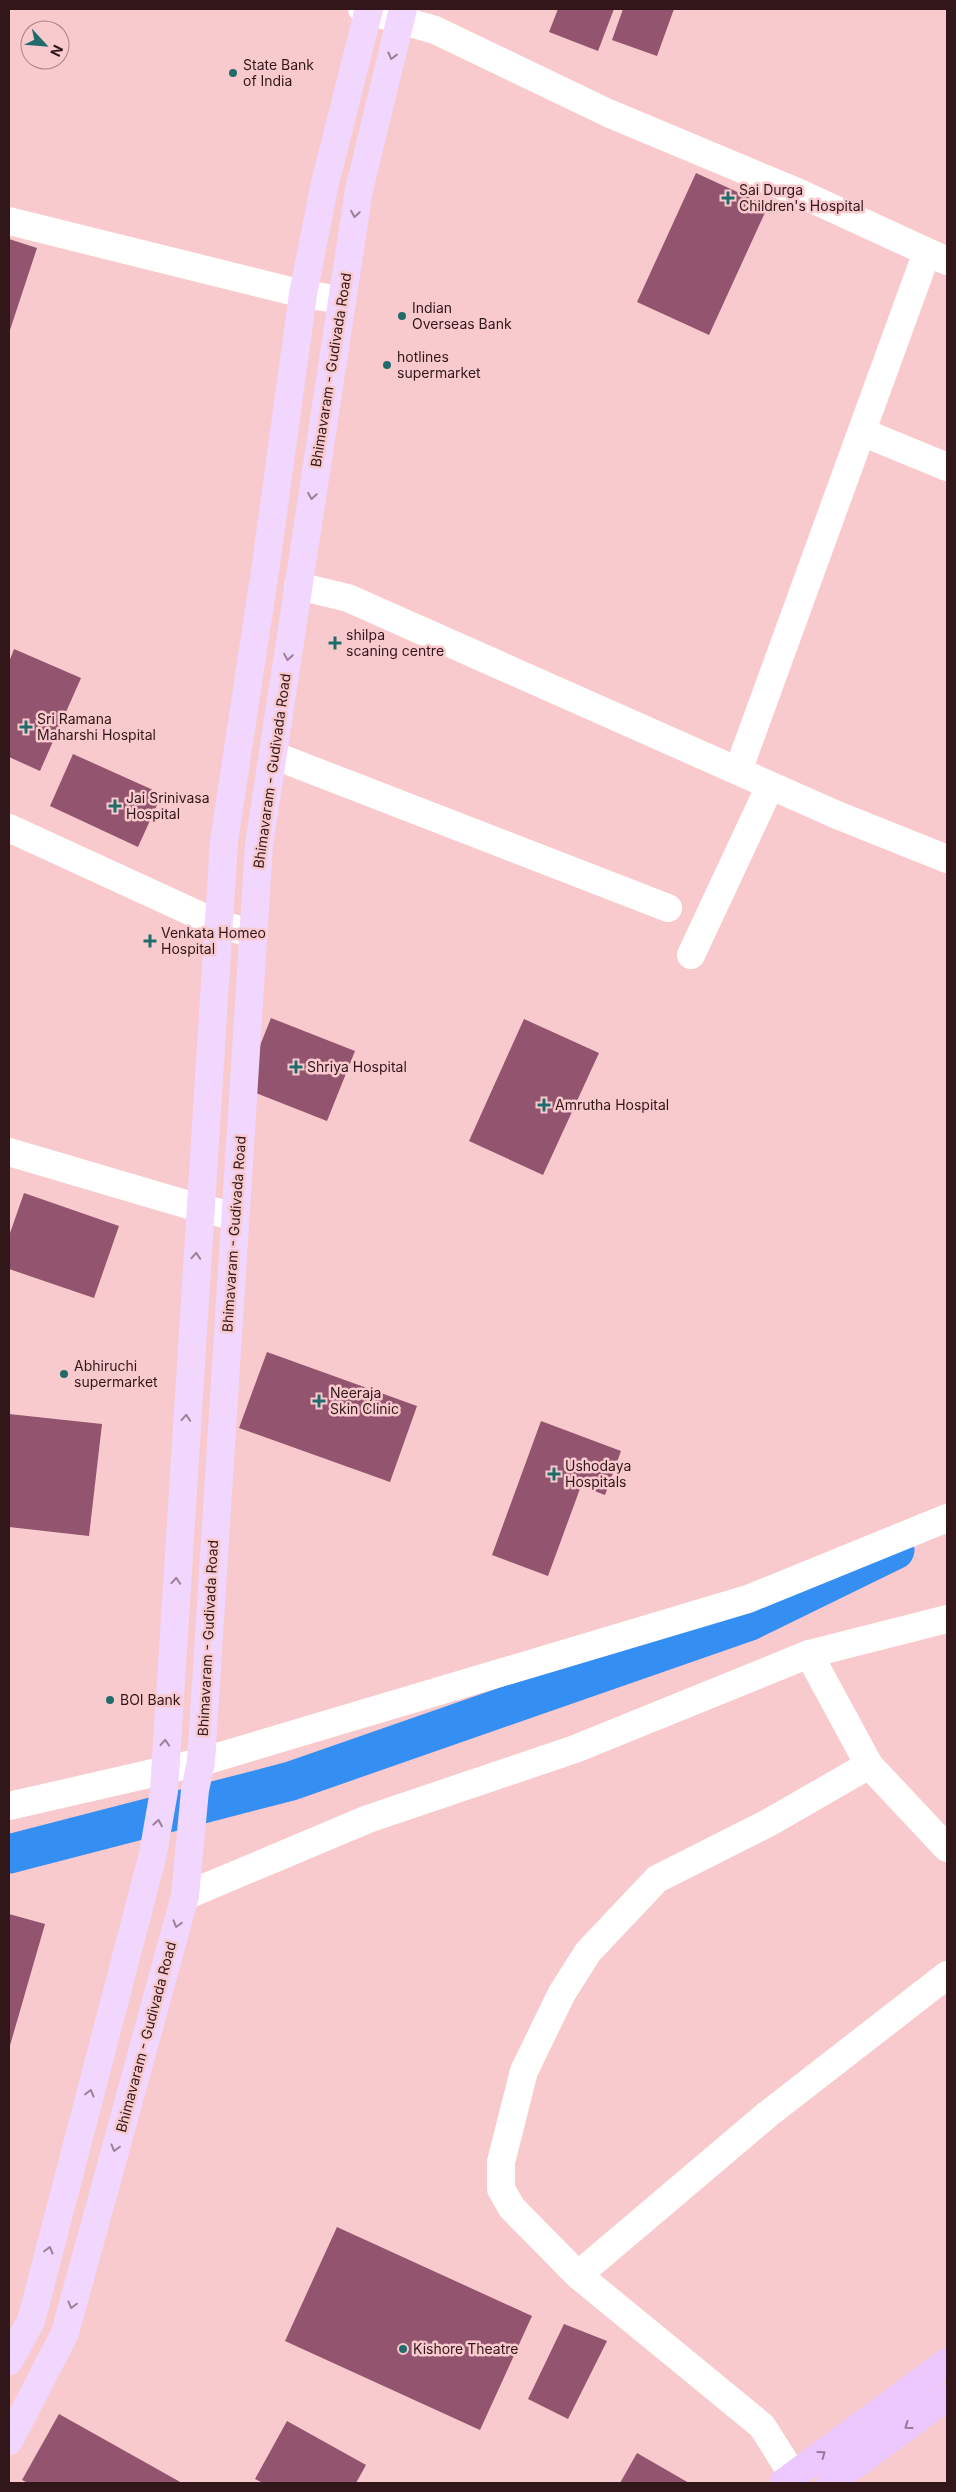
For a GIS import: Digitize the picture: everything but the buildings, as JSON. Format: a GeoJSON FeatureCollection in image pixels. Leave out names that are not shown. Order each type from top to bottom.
{"type":"FeatureCollection","features":[{"type":"Feature","properties":{"kind":"highway"},"geometry":{"type":"LineString","coordinates":[[788,2479],[947,2362]]}},
{"type":"Feature","properties":{"kind":"highway"},"geometry":{"type":"LineString","coordinates":[[830,2483],[947,2397]]}},
{"type":"Feature","properties":{"kind":"main road"},"geometry":{"type":"LineString","coordinates":[[9,2361],[31,2320],[153,1854],[164,1781],[199,1208],[224,841],[266,564],[303,294],[324,183],[367,9]]}},
{"type":"Feature","properties":{"kind":"main road","name":"Bhimavaram - Gudivada Road"},"geometry":{"type":"LineString","coordinates":[[9,2441],[64,2333],[185,1896],[195,1790],[201,1762],[234,1216],[259,846],[359,190],[402,14]]}},
{"type":"Feature","properties":{"kind":"main road"},"geometry":{"type":"LineString","coordinates":[[121,1977],[160,1985]]}},
{"type":"Feature","properties":{"kind":"street"},"geometry":{"type":"LineString","coordinates":[[367,9],[402,14],[608,113],[797,192],[937,256],[862,432],[738,771]]}},
{"type":"Feature","properties":{"kind":"street"},"geometry":{"type":"LineString","coordinates":[[9,221],[303,294],[342,300]]}},
{"type":"Feature","properties":{"kind":"street"},"geometry":{"type":"LineString","coordinates":[[862,432],[947,467]]}},
{"type":"Feature","properties":{"kind":"street"},"geometry":{"type":"LineString","coordinates":[[298,586],[348,598],[770,786],[947,859]]}},
{"type":"Feature","properties":{"kind":"street"},"geometry":{"type":"LineString","coordinates":[[273,755],[668,908]]}},
{"type":"Feature","properties":{"kind":"street"},"geometry":{"type":"LineString","coordinates":[[691,955],[770,786]]}},
{"type":"Feature","properties":{"kind":"street"},"geometry":{"type":"LineString","coordinates":[[9,828],[218,924],[254,934]]}},
{"type":"Feature","properties":{"kind":"street"},"geometry":{"type":"LineString","coordinates":[[9,1152],[199,1208],[234,1216]]}},
{"type":"Feature","properties":{"kind":"street"},"geometry":{"type":"LineString","coordinates":[[9,1806],[164,1781],[201,1762],[748,1599],[947,1518]]}},
{"type":"Feature","properties":{"kind":"street"},"geometry":{"type":"LineString","coordinates":[[185,1896],[368,1819],[575,1750],[809,1654],[947,1619]]}},
{"type":"Feature","properties":{"kind":"street"},"geometry":{"type":"LineString","coordinates":[[809,1654],[869,1765],[947,1848]]}},
{"type":"Feature","properties":{"kind":"street"},"geometry":{"type":"LineString","coordinates":[[788,2479],[762,2426],[578,2275],[512,2208],[501,2189],[501,2162],[524,2071],[562,1993],[588,1952],[657,1880],[768,1823],[869,1765]]}},
{"type":"Feature","properties":{"kind":"street"},"geometry":{"type":"LineString","coordinates":[[578,2275],[768,2114],[947,1974]]}},
{"type":"Feature","properties":{"kind":"waterway"},"geometry":{"type":"LineString","coordinates":[[9,1854],[291,1781],[750,1621],[895,1550]]}},
{"type":"Feature","properties":{"kind":"place","name":"State Bank of India"},"geometry":{"type":"Point","coordinates":[233,73]}},
{"type":"Feature","properties":{"kind":"place","name":"Sai Durga Children's Hospital"},"geometry":{"type":"Point","coordinates":[728,198]}},
{"type":"Feature","properties":{"kind":"place","name":"Indian Overseas Bank"},"geometry":{"type":"Point","coordinates":[402,316]}},
{"type":"Feature","properties":{"kind":"place","name":"hotlines supermarket"},"geometry":{"type":"Point","coordinates":[387,365]}},
{"type":"Feature","properties":{"kind":"place","name":"shilpa scaning centre"},"geometry":{"type":"Point","coordinates":[335,643]}},
{"type":"Feature","properties":{"kind":"place","name":"Sri Ramana Maharshi Hospital"},"geometry":{"type":"Point","coordinates":[26,727]}},
{"type":"Feature","properties":{"kind":"place","name":"Jai Srinivasa Hospital"},"geometry":{"type":"Point","coordinates":[115,806]}},
{"type":"Feature","properties":{"kind":"place","name":"Venkata Homeo Hospital"},"geometry":{"type":"Point","coordinates":[150,941]}},
{"type":"Feature","properties":{"kind":"place","name":"Shriya Hospital"},"geometry":{"type":"Point","coordinates":[296,1067]}},
{"type":"Feature","properties":{"kind":"place","name":"Amrutha Hospital"},"geometry":{"type":"Point","coordinates":[544,1105]}},
{"type":"Feature","properties":{"kind":"place","name":"Abhiruchi supermarket"},"geometry":{"type":"Point","coordinates":[64,1374]}},
{"type":"Feature","properties":{"kind":"place","name":"Neeraja Skin Clinic"},"geometry":{"type":"Point","coordinates":[319,1401]}},
{"type":"Feature","properties":{"kind":"place","name":"Ushodaya Hospitals"},"geometry":{"type":"Point","coordinates":[554,1474]}},
{"type":"Feature","properties":{"kind":"place","name":"BOI Bank"},"geometry":{"type":"Point","coordinates":[110,1700]}},
{"type":"Feature","properties":{"kind":"place","name":"Kishore Theatre"},"geometry":{"type":"Point","coordinates":[403,2349]}}]}
